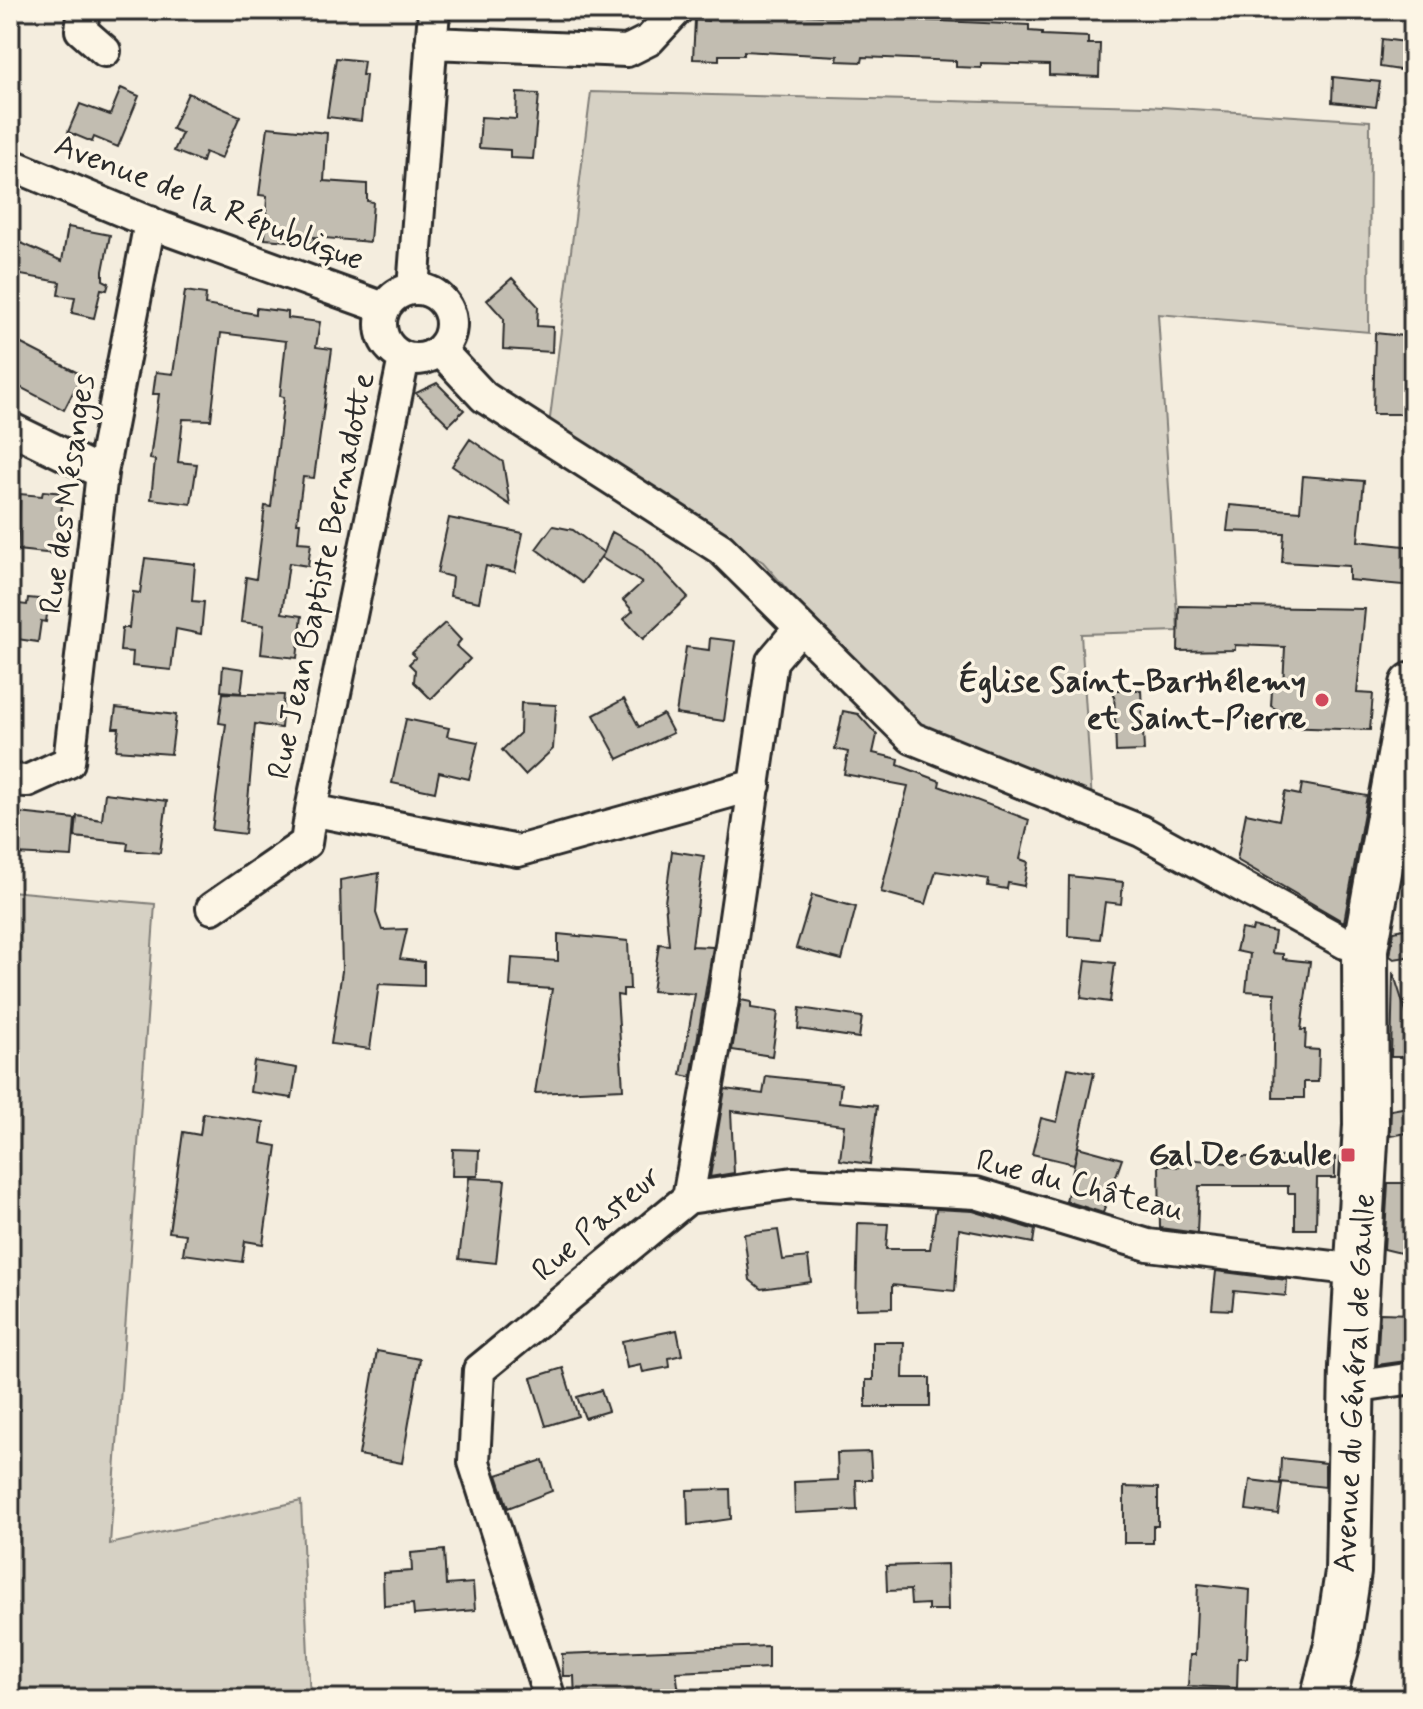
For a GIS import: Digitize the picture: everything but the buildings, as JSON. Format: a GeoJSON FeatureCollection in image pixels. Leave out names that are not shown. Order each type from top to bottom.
{"type":"FeatureCollection","features":[{"type":"Feature","properties":{"kind":"main road","name":"Avenue du Général de Gaulle"},"geometry":{"type":"LineString","coordinates":[[1323,1699],[1337,1645],[1348,1572],[1353,1387],[1366,1125],[1365,949],[1413,685]]}},
{"type":"Feature","properties":{"kind":"street"},"geometry":{"type":"LineString","coordinates":[[84,10],[81,30],[105,51]]}},
{"type":"Feature","properties":{"kind":"street"},"geometry":{"type":"LineString","coordinates":[[413,289],[434,10]]}},
{"type":"Feature","properties":{"kind":"street"},"geometry":{"type":"LineString","coordinates":[[431,43],[627,51],[649,40],[677,10]]}},
{"type":"Feature","properties":{"kind":"street","name":"Avenue de la République"},"geometry":{"type":"LineString","coordinates":[[10,164],[150,222],[384,308]]}},
{"type":"Feature","properties":{"kind":"street","name":"Rue des Mésanges"},"geometry":{"type":"LineString","coordinates":[[10,780],[27,781],[69,762],[102,473],[150,222]]}},
{"type":"Feature","properties":{"kind":"street"},"geometry":{"type":"LineString","coordinates":[[413,289],[434,294],[448,310],[451,331],[440,350],[423,359],[404,358],[393,352],[381,332],[384,308],[401,292],[413,289]]}},
{"type":"Feature","properties":{"kind":"street"},"geometry":{"type":"LineString","coordinates":[[440,350],[484,397],[721,549],[912,738],[1141,831],[1345,943],[1365,949]]}},
{"type":"Feature","properties":{"kind":"street","name":"Rue Jean Baptiste Bernadotte"},"geometry":{"type":"LineString","coordinates":[[212,908],[306,843],[404,358]]}},
{"type":"Feature","properties":{"kind":"street"},"geometry":{"type":"LineString","coordinates":[[10,428],[102,473]]}},
{"type":"Feature","properties":{"kind":"street","name":"Rue Pasteur"},"geometry":{"type":"LineString","coordinates":[[550,1699],[474,1462],[479,1370],[688,1198],[772,661],[799,629]]}},
{"type":"Feature","properties":{"kind":"street","name":"Rue Jean Baptiste Bernadotte"},"geometry":{"type":"LineString","coordinates":[[311,810],[518,851],[755,785]]}},
{"type":"Feature","properties":{"kind":"street","name":"Rue du Château"},"geometry":{"type":"LineString","coordinates":[[688,1198],[793,1183],[976,1193],[1148,1245],[1358,1270]]}},
{"type":"Feature","properties":{"kind":"street"},"geometry":{"type":"LineString","coordinates":[[1353,1387],[1413,1378]]}},
{"type":"Feature","properties":{"kind":"shaded area"},"geometry":{"type":"Polygon","coordinates":[[[591,92],[1147,106],[1370,121],[1369,332],[1158,314],[1178,631],[1081,634],[1092,802],[916,736],[763,562],[549,426],[591,92]]]}},
{"type":"Feature","properties":{"kind":"shaded area"},"geometry":{"type":"Polygon","coordinates":[[[10,891],[155,904],[110,1544],[301,1501],[310,1699],[10,1699],[10,891]]]}},
{"type":"Feature","properties":{"kind":"place","name":"Église Saint-Barthélemy et Saint-Pierre"},"geometry":{"type":"Point","coordinates":[1322,700]}},
{"type":"Feature","properties":{"kind":"place","name":"Gal De Gaulle"},"geometry":{"type":"Point","coordinates":[1348,1155]}}]}
